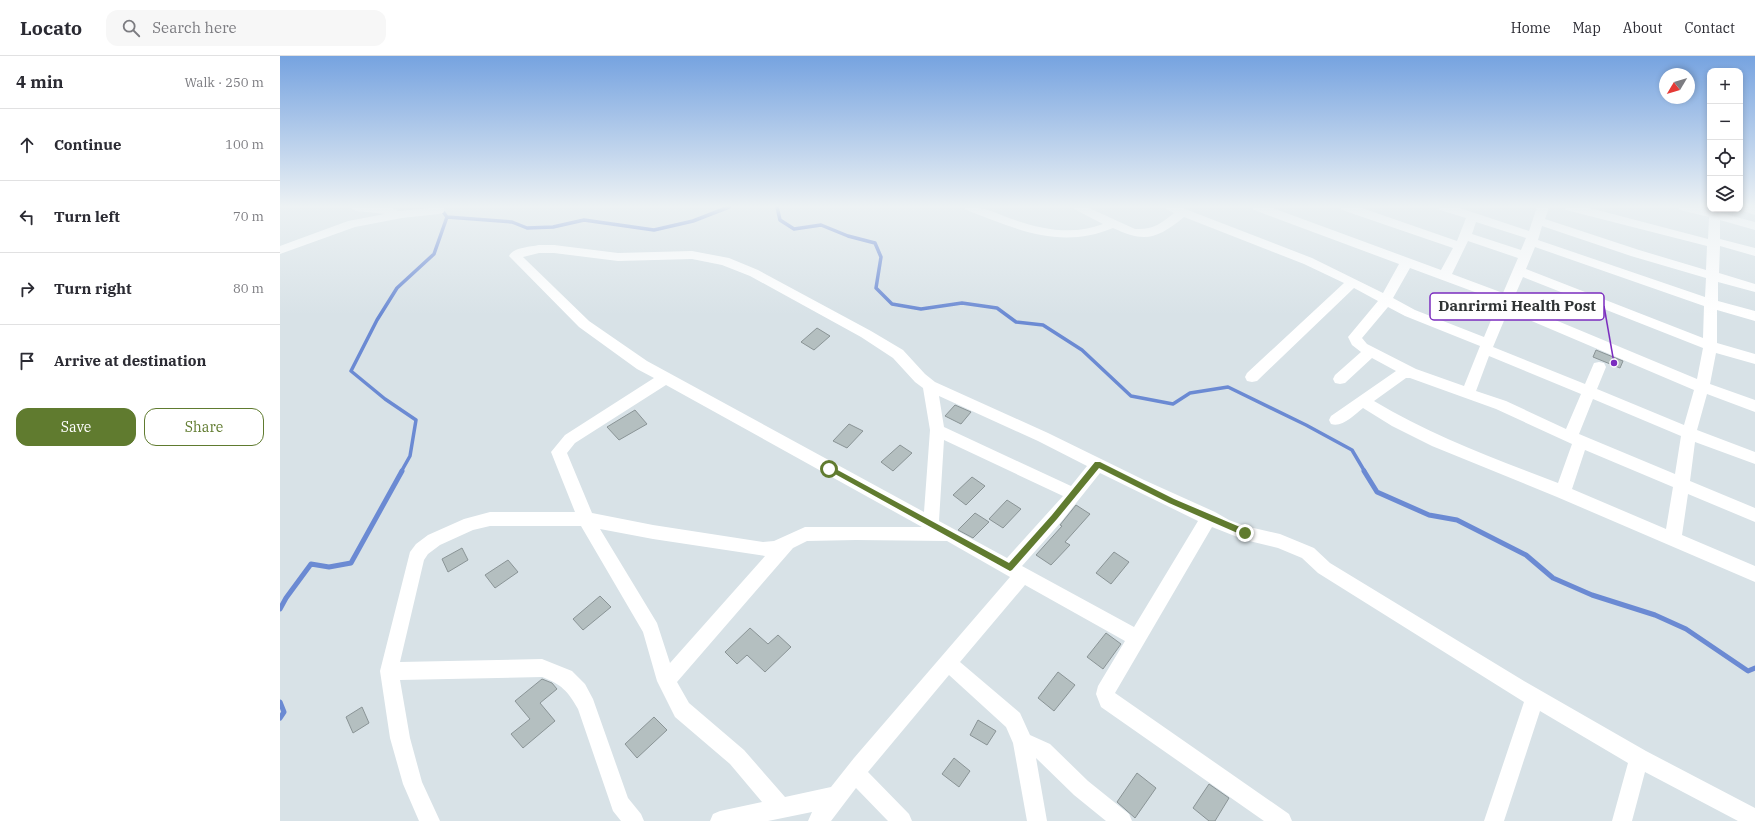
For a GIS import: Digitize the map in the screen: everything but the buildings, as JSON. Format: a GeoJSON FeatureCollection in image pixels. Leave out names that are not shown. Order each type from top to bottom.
{"type":"FeatureCollection","features":[{"type":"Feature","properties":{"kind":"street"},"geometry":{"type":"LineString","coordinates":[[280,250],[300,243]]}},
{"type":"Feature","properties":{"kind":"street"},"geometry":{"type":"LineString","coordinates":[[1260,243],[1308,261],[1353,282],[1410,313],[1589,392],[1755,458]]}},
{"type":"Feature","properties":{"kind":"street"},"geometry":{"type":"LineString","coordinates":[[1351,243],[1444,277],[1702,387],[1755,406]]}},
{"type":"Feature","properties":{"kind":"street"},"geometry":{"type":"LineString","coordinates":[[1444,277],[1462,243]]}},
{"type":"Feature","properties":{"kind":"street"},"geometry":{"type":"LineString","coordinates":[[1470,243],[1526,256]]}},
{"type":"Feature","properties":{"kind":"street"},"geometry":{"type":"LineString","coordinates":[[1468,393],[1505,302],[1531,243]]}},
{"type":"Feature","properties":{"kind":"street"},"geometry":{"type":"LineString","coordinates":[[1543,243],[1710,304],[1755,316]]}},
{"type":"Feature","properties":{"kind":"street"},"geometry":{"type":"LineString","coordinates":[[1607,243],[1755,288]]}},
{"type":"Feature","properties":{"kind":"street"},"geometry":{"type":"LineString","coordinates":[[1673,538],[1689,433],[1702,387],[1710,346],[1710,304],[1714,243],[1755,252]]}},
{"type":"Feature","properties":{"kind":"street"},"geometry":{"type":"LineString","coordinates":[[1137,638],[931,526],[642,365],[584,324],[515,256],[523,252],[539,249],[554,249],[618,257],[692,255],[725,261],[754,273],[866,334],[898,354],[920,378],[930,386],[1043,436],[1171,501],[1209,517],[1223,525],[1245,533],[1280,541],[1308,553],[1324,568],[1535,698],[1639,758],[1755,819]]}},
{"type":"Feature","properties":{"kind":"street"},"geometry":{"type":"LineString","coordinates":[[1406,263],[1386,300],[1355,337],[1357,342],[1370,352],[1411,373],[1501,405],[1680,485],[1755,515]]}},
{"type":"Feature","properties":{"kind":"street"},"geometry":{"type":"LineString","coordinates":[[1520,271],[1710,346],[1755,359]]}},
{"type":"Feature","properties":{"kind":"street"},"geometry":{"type":"LineString","coordinates":[[1252,377],[1353,282]]}},
{"type":"Feature","properties":{"kind":"street"},"geometry":{"type":"LineString","coordinates":[[1340,379],[1370,352]]}},
{"type":"Feature","properties":{"kind":"street"},"geometry":{"type":"LineString","coordinates":[[1563,492],[1575,439],[1589,392],[1599,367]]}},
{"type":"Feature","properties":{"kind":"street"},"geometry":{"type":"LineString","coordinates":[[1336,420],[1403,373],[1411,373]]}},
{"type":"Feature","properties":{"kind":"street"},"geometry":{"type":"LineString","coordinates":[[666,378],[570,439],[559,452],[586,519],[651,629],[666,681],[682,710],[737,757],[781,808]]}},
{"type":"Feature","properties":{"kind":"street"},"geometry":{"type":"LineString","coordinates":[[930,386],[937,430],[931,526]]}},
{"type":"Feature","properties":{"kind":"street"},"geometry":{"type":"LineString","coordinates":[[1363,401],[1397,422],[1437,442],[1563,492],[1755,574]]}},
{"type":"Feature","properties":{"kind":"street"},"geometry":{"type":"LineString","coordinates":[[937,430],[1074,494]]}},
{"type":"Feature","properties":{"kind":"street"},"geometry":{"type":"LineString","coordinates":[[818,821],[855,773],[948,663],[1098,464]]}},
{"type":"Feature","properties":{"kind":"street"},"geometry":{"type":"LineString","coordinates":[[1209,517],[1155,610],[1106,686],[1105,694],[1108,700],[1261,815],[1282,821]]}},
{"type":"Feature","properties":{"kind":"street"},"geometry":{"type":"LineString","coordinates":[[430,821],[413,784],[400,738],[389,671],[416,557],[422,549],[434,540],[470,524],[490,519],[586,519],[653,532],[763,549],[776,548],[805,534],[856,533],[949,535]]}},
{"type":"Feature","properties":{"kind":"street"},"geometry":{"type":"LineString","coordinates":[[666,681],[787,543]]}},
{"type":"Feature","properties":{"kind":"street"},"geometry":{"type":"LineString","coordinates":[[948,663],[1012,720],[1023,742],[1036,821]]}},
{"type":"Feature","properties":{"kind":"street"},"geometry":{"type":"LineString","coordinates":[[389,671],[542,668],[565,676],[578,690],[586,706],[620,804],[634,821]]}},
{"type":"Feature","properties":{"kind":"street"},"geometry":{"type":"LineString","coordinates":[[1494,821],[1535,698]]}},
{"type":"Feature","properties":{"kind":"street"},"geometry":{"type":"LineString","coordinates":[[1023,742],[1043,751],[1081,788],[1122,821]]}},
{"type":"Feature","properties":{"kind":"street"},"geometry":{"type":"LineString","coordinates":[[1622,821],[1639,758]]}},
{"type":"Feature","properties":{"kind":"street"},"geometry":{"type":"LineString","coordinates":[[855,773],[902,821]]}},
{"type":"Feature","properties":{"kind":"street"},"geometry":{"type":"LineString","coordinates":[[720,821],[838,796]]}},
{"type":"Feature","properties":{"kind":"waterway"},"geometry":{"type":"LineString","coordinates":[[401,472],[410,456],[416,420],[385,399],[351,371],[377,320],[397,288],[434,254],[438,243]]}},
{"type":"Feature","properties":{"kind":"waterway"},"geometry":{"type":"LineString","coordinates":[[874,243],[881,257],[876,288],[892,304],[921,309],[962,303],[997,308],[1016,322],[1043,325],[1082,350],[1131,396],[1173,404],[1190,393],[1228,387],[1306,425],[1352,450],[1365,472]]}},
{"type":"Feature","properties":{"kind":"waterway"},"geometry":{"type":"LineString","coordinates":[[280,609],[286,598],[311,564],[329,567],[351,563],[402,471]]}},
{"type":"Feature","properties":{"kind":"waterway"},"geometry":{"type":"LineString","coordinates":[[1364,471],[1377,492],[1429,515],[1457,520],[1526,555],[1553,578],[1592,595],[1655,615],[1686,629],[1748,671],[1755,668]]}},
{"type":"Feature","properties":{"kind":"waterway"},"geometry":{"type":"LineString","coordinates":[[280,702],[284,712],[280,718]]}},
{"type":"Feature","properties":{"kind":"place","name":"Danrirmi Health Post"},"geometry":{"type":"Point","coordinates":[1614,363]}},
{"type":"Feature","properties":{"kind":"route"},"geometry":{"type":"LineString","coordinates":[[829,469],[931,526],[1010,567],[1055,517],[1098,464],[1171,501],[1209,517],[1223,525],[1245,533]]}}]}
